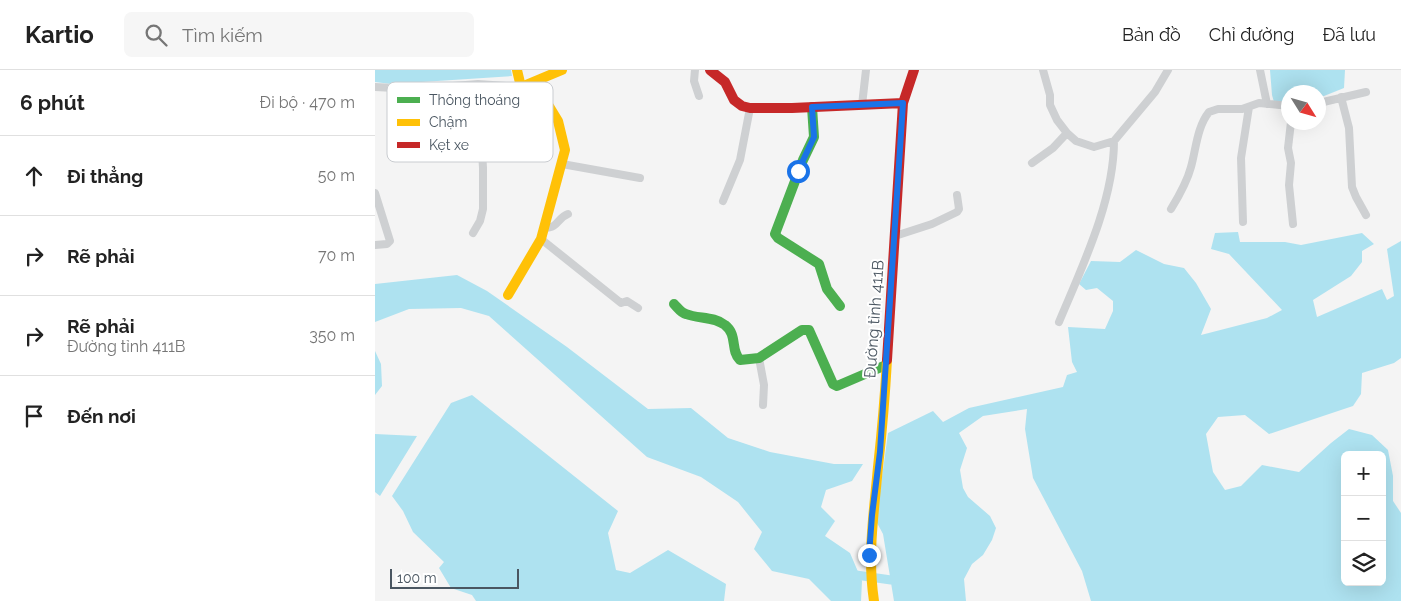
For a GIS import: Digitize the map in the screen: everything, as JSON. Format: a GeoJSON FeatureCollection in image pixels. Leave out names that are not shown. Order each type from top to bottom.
{"type":"FeatureCollection","features":[{"type":"Feature","properties":{"kind":"street"},"geometry":{"type":"LineString","coordinates":[[533,82],[562,70]]}},
{"type":"Feature","properties":{"kind":"street"},"geometry":{"type":"LineString","coordinates":[[695,70],[694,81],[699,96]]}},
{"type":"Feature","properties":{"kind":"street"},"geometry":{"type":"LineString","coordinates":[[710,70],[725,82],[734,100],[742,106],[749,108],[903,103]]}},
{"type":"Feature","properties":{"kind":"street"},"geometry":{"type":"LineString","coordinates":[[862,105],[866,70]]}},
{"type":"Feature","properties":{"kind":"street","name":"Đường tỉnh 411B"},"geometry":{"type":"LineString","coordinates":[[873,598],[869,555],[880,452],[903,103],[914,70]]}},
{"type":"Feature","properties":{"kind":"street"},"geometry":{"type":"LineString","coordinates":[[1043,70],[1050,95],[1050,105],[1057,120],[1076,141],[1094,147],[1115,141],[1155,92],[1168,70]]}},
{"type":"Feature","properties":{"kind":"street"},"geometry":{"type":"LineString","coordinates":[[1260,70],[1267,104]]}},
{"type":"Feature","properties":{"kind":"street"},"geometry":{"type":"LineString","coordinates":[[1326,101],[1366,92]]}},
{"type":"Feature","properties":{"kind":"street"},"geometry":{"type":"LineString","coordinates":[[1341,97],[1349,128],[1352,186],[1367,215]]}},
{"type":"Feature","properties":{"kind":"street"},"geometry":{"type":"LineString","coordinates":[[1171,209],[1191,169],[1201,126],[1206,116],[1213,110],[1242,109],[1259,103],[1281,105]]}},
{"type":"Feature","properties":{"kind":"street"},"geometry":{"type":"LineString","coordinates":[[812,107],[814,137],[803,160],[775,234],[777,238],[819,264],[827,289],[841,306]]}},
{"type":"Feature","properties":{"kind":"street"},"geometry":{"type":"LineString","coordinates":[[1243,222],[1241,158],[1249,107]]}},
{"type":"Feature","properties":{"kind":"street"},"geometry":{"type":"LineString","coordinates":[[723,201],[740,160],[747,132],[749,108]]}},
{"type":"Feature","properties":{"kind":"street"},"geometry":{"type":"LineString","coordinates":[[508,295],[542,234],[562,164],[565,150],[558,121],[553,113]]}},
{"type":"Feature","properties":{"kind":"street"},"geometry":{"type":"LineString","coordinates":[[1290,130],[1288,148],[1291,162],[1289,185],[1293,224]]}},
{"type":"Feature","properties":{"kind":"street"},"geometry":{"type":"LineString","coordinates":[[1032,163],[1051,149],[1067,133]]}},
{"type":"Feature","properties":{"kind":"street"},"geometry":{"type":"LineString","coordinates":[[1059,322],[1088,251],[1107,196],[1114,165],[1115,141]]}},
{"type":"Feature","properties":{"kind":"street"},"geometry":{"type":"LineString","coordinates":[[473,233],[483,209],[483,162]]}},
{"type":"Feature","properties":{"kind":"street"},"geometry":{"type":"LineString","coordinates":[[562,164],[640,178]]}},
{"type":"Feature","properties":{"kind":"street"},"geometry":{"type":"LineString","coordinates":[[375,193],[390,241],[387,244],[375,245]]}},
{"type":"Feature","properties":{"kind":"street"},"geometry":{"type":"LineString","coordinates":[[895,236],[932,224],[957,212],[959,209],[957,196]]}},
{"type":"Feature","properties":{"kind":"street"},"geometry":{"type":"LineString","coordinates":[[542,234],[568,214]]}},
{"type":"Feature","properties":{"kind":"street"},"geometry":{"type":"LineString","coordinates":[[542,234],[621,303],[627,301],[638,308]]}},
{"type":"Feature","properties":{"kind":"street"},"geometry":{"type":"LineString","coordinates":[[674,304],[684,314],[718,321],[725,325],[733,335],[738,359],[759,358],[802,330],[809,330],[833,384],[837,386],[886,365]]}},
{"type":"Feature","properties":{"kind":"street"},"geometry":{"type":"LineString","coordinates":[[759,358],[763,385],[763,405]]}},
{"type":"Feature","properties":{"kind":"water"},"geometry":{"type":"Polygon","coordinates":[[[375,70],[511,70],[512,76],[387,84],[375,82],[375,70]]]}},
{"type":"Feature","properties":{"kind":"water"},"geometry":{"type":"Polygon","coordinates":[[[1270,70],[1345,70],[1344,88],[1326,95],[1326,85],[1281,85],[1281,102],[1274,102],[1270,70]]]}},
{"type":"Feature","properties":{"kind":"water"},"geometry":{"type":"Polygon","coordinates":[[[1238,232],[1240,242],[1285,242],[1301,245],[1362,233],[1374,244],[1362,251],[1362,262],[1351,276],[1313,300],[1317,317],[1382,289],[1387,300],[1394,296],[1387,249],[1401,241],[1401,358],[1394,363],[1362,373],[1361,394],[1353,406],[1269,434],[1245,415],[1218,417],[1206,434],[1213,472],[1225,490],[1241,486],[1262,465],[1299,472],[1349,429],[1372,435],[1388,450],[1393,476],[1393,501],[1401,513],[1401,601],[1091,601],[1082,571],[1033,478],[1025,429],[1027,409],[983,416],[959,433],[967,448],[960,470],[963,488],[968,497],[990,516],[996,528],[992,540],[983,555],[972,564],[964,579],[966,601],[894,601],[883,534],[876,521],[888,433],[933,411],[943,422],[969,408],[1063,387],[1067,375],[1077,372],[1072,362],[1068,327],[1105,329],[1113,311],[1113,301],[1097,288],[1086,290],[1079,284],[1091,261],[1120,262],[1136,250],[1164,264],[1184,268],[1196,283],[1211,309],[1201,335],[1267,318],[1282,310],[1229,254],[1211,249],[1215,233],[1238,232]]]}},
{"type":"Feature","properties":{"kind":"water"},"geometry":{"type":"Polygon","coordinates":[[[457,275],[487,291],[567,347],[648,409],[691,408],[728,438],[770,452],[834,464],[863,464],[852,481],[826,490],[821,507],[835,521],[825,536],[850,553],[862,581],[861,601],[831,601],[809,579],[772,571],[754,549],[762,532],[738,502],[701,477],[647,457],[489,316],[461,308],[409,309],[375,322],[375,284],[457,275]]]}},
{"type":"Feature","properties":{"kind":"water"},"geometry":{"type":"Polygon","coordinates":[[[375,351],[381,364],[382,386],[375,395],[375,351]]]}},
{"type":"Feature","properties":{"kind":"water"},"geometry":{"type":"Polygon","coordinates":[[[472,395],[618,511],[608,533],[616,570],[630,573],[668,550],[726,584],[724,601],[476,601],[472,595],[451,588],[439,568],[444,562],[413,532],[403,511],[392,496],[451,403],[472,395]]]}},
{"type":"Feature","properties":{"kind":"water"},"geometry":{"type":"Polygon","coordinates":[[[375,434],[417,436],[380,496],[375,492],[375,434]]]}},
{"type":"Feature","properties":{"kind":"waterway"},"geometry":{"type":"LineString","coordinates":[[849,574],[891,580]]}},
{"type":"Feature","properties":{"kind":"traffic: fast"},"geometry":{"type":"LineString","coordinates":[[812,107],[814,137],[803,160],[775,234],[778,238],[819,264],[827,289],[840,306]]}},
{"type":"Feature","properties":{"kind":"traffic: fast"},"geometry":{"type":"LineString","coordinates":[[674,304],[684,313],[691,316],[716,320],[725,325],[731,333],[735,352],[740,360],[759,358],[802,330],[809,330],[833,384],[837,386],[886,365]]}},
{"type":"Feature","properties":{"kind":"traffic: slow"},"geometry":{"type":"LineString","coordinates":[[517,70],[520,82]]}},
{"type":"Feature","properties":{"kind":"traffic: slow"},"geometry":{"type":"LineString","coordinates":[[533,82],[562,70]]}},
{"type":"Feature","properties":{"kind":"traffic: slow"},"geometry":{"type":"LineString","coordinates":[[508,295],[541,239],[565,150],[558,121],[553,113]]}},
{"type":"Feature","properties":{"kind":"traffic: slow"},"geometry":{"type":"LineString","coordinates":[[874,601],[871,567],[872,534],[887,360]]}},
{"type":"Feature","properties":{"kind":"traffic: jam"},"geometry":{"type":"LineString","coordinates":[[710,70],[725,82],[734,100],[742,106],[750,108],[903,103]]}},
{"type":"Feature","properties":{"kind":"traffic: jam"},"geometry":{"type":"LineString","coordinates":[[887,360],[903,103],[914,70]]}},
{"type":"Feature","properties":{"kind":"route"},"geometry":{"type":"LineString","coordinates":[[798,171],[815,134],[812,107],[903,103],[880,452],[869,555]]}}]}
